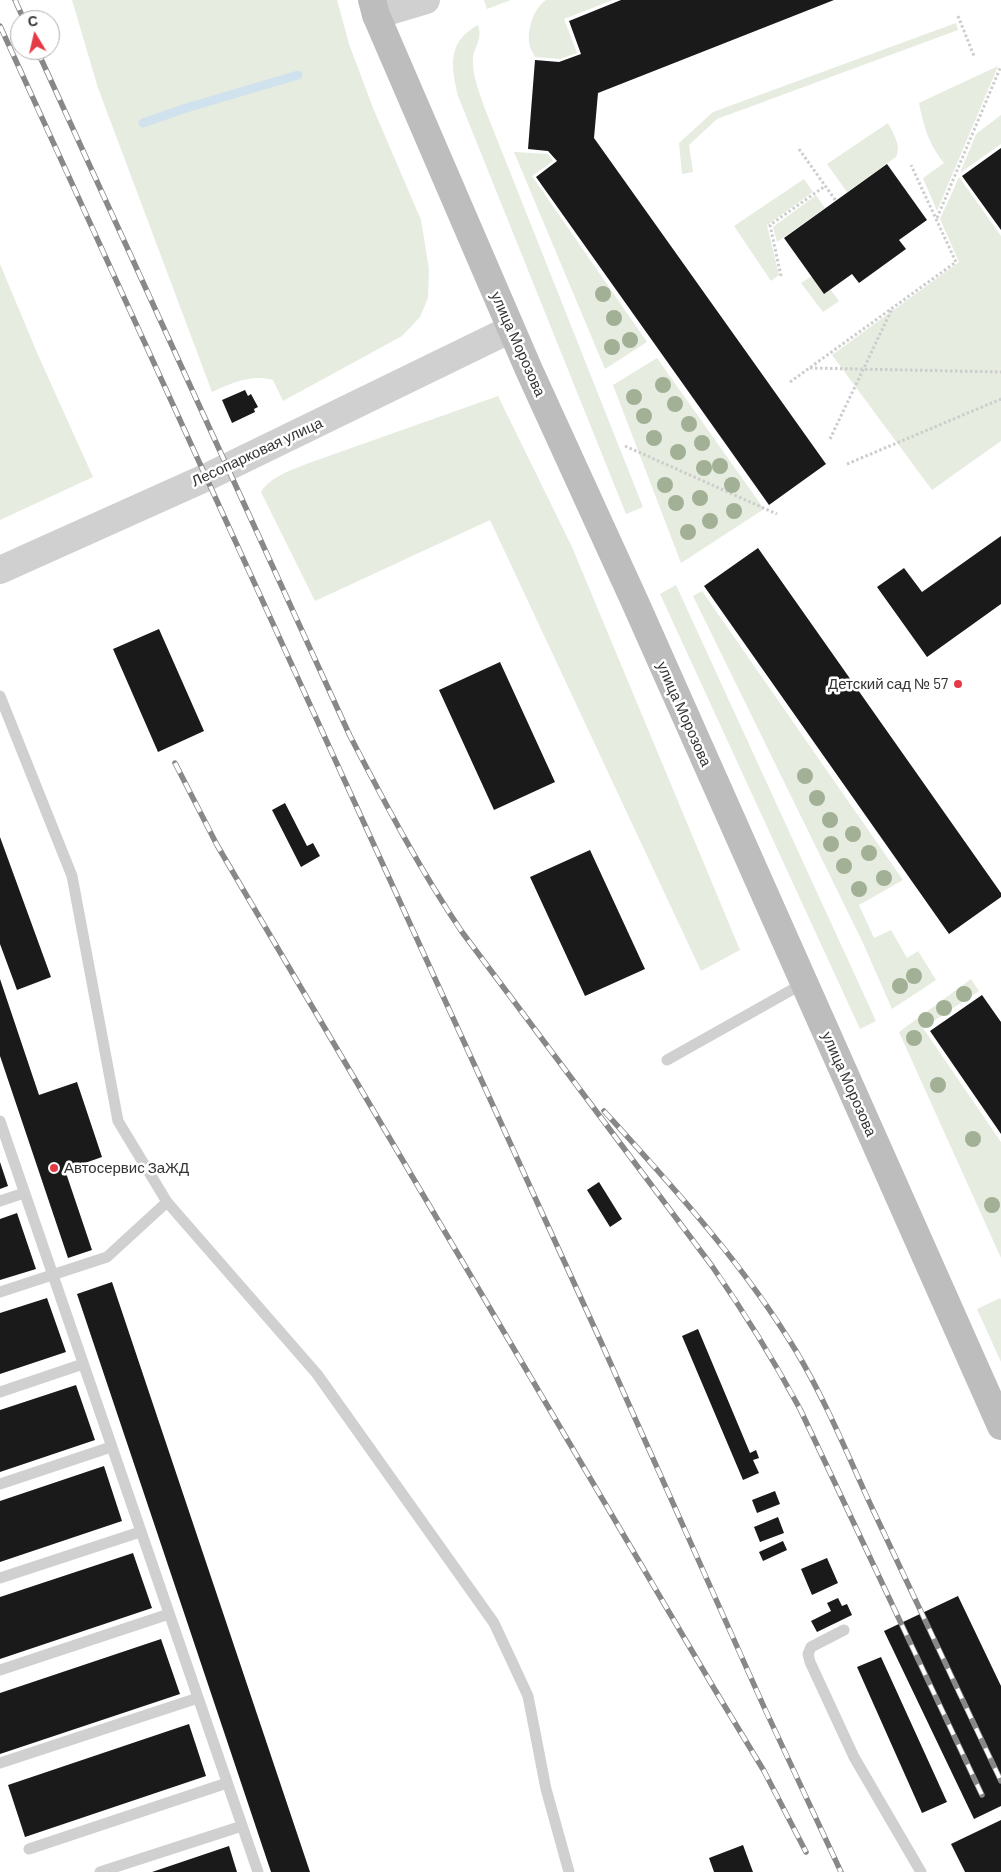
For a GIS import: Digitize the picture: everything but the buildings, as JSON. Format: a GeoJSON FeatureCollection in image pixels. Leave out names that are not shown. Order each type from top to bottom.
{"type":"FeatureCollection","features":[{"type":"Feature","properties":{"kind":"main road","name":"улица Морозова"},"geometry":{"type":"LineString","coordinates":[[374,7],[511,329],[1001,1426]]}},
{"type":"Feature","properties":{"kind":"street"},"geometry":{"type":"LineString","coordinates":[[374,7],[426,0]]}},
{"type":"Feature","properties":{"kind":"street","name":"Лесопарковая улица"},"geometry":{"type":"LineString","coordinates":[[0,570],[205,478],[511,329]]}},
{"type":"Feature","properties":{"kind":"lane"},"geometry":{"type":"LineString","coordinates":[[0,696],[72,876],[118,1121],[167,1202],[317,1374],[494,1623],[528,1696],[546,1790],[569,1872]]}},
{"type":"Feature","properties":{"kind":"lane"},"geometry":{"type":"LineString","coordinates":[[667,1060],[804,983]]}},
{"type":"Feature","properties":{"kind":"lane"},"geometry":{"type":"LineString","coordinates":[[0,1121],[258,1872]]}},
{"type":"Feature","properties":{"kind":"lane"},"geometry":{"type":"LineString","coordinates":[[0,1201],[24,1193]]}},
{"type":"Feature","properties":{"kind":"lane"},"geometry":{"type":"LineString","coordinates":[[0,1292],[107,1257],[167,1202]]}},
{"type":"Feature","properties":{"kind":"lane"},"geometry":{"type":"LineString","coordinates":[[0,1392],[83,1364]]}},
{"type":"Feature","properties":{"kind":"lane"},"geometry":{"type":"LineString","coordinates":[[0,1484],[111,1447]]}},
{"type":"Feature","properties":{"kind":"lane"},"geometry":{"type":"LineString","coordinates":[[0,1578],[140,1532]]}},
{"type":"Feature","properties":{"kind":"lane"},"geometry":{"type":"LineString","coordinates":[[0,1670],[169,1614]]}},
{"type":"Feature","properties":{"kind":"lane"},"geometry":{"type":"LineString","coordinates":[[844,1630],[811,1647],[808,1654],[810,1662],[854,1757],[921,1872]]}},
{"type":"Feature","properties":{"kind":"lane"},"geometry":{"type":"LineString","coordinates":[[0,1763],[198,1698]]}},
{"type":"Feature","properties":{"kind":"lane"},"geometry":{"type":"LineString","coordinates":[[28,1850],[227,1783]]}},
{"type":"Feature","properties":{"kind":"lane"},"geometry":{"type":"LineString","coordinates":[[100,1872],[242,1826]]}},
{"type":"Feature","properties":{"kind":"path"},"geometry":{"type":"LineString","coordinates":[[958,16],[974,56]]}},
{"type":"Feature","properties":{"kind":"path"},"geometry":{"type":"LineString","coordinates":[[937,219],[1001,66]]}},
{"type":"Feature","properties":{"kind":"path"},"geometry":{"type":"LineString","coordinates":[[799,149],[836,201]]}},
{"type":"Feature","properties":{"kind":"path"},"geometry":{"type":"LineString","coordinates":[[790,382],[956,262],[911,164]]}},
{"type":"Feature","properties":{"kind":"path"},"geometry":{"type":"LineString","coordinates":[[782,276],[770,225],[825,186]]}},
{"type":"Feature","properties":{"kind":"path"},"geometry":{"type":"LineString","coordinates":[[830,439],[892,308]]}},
{"type":"Feature","properties":{"kind":"path"},"geometry":{"type":"LineString","coordinates":[[810,368],[1001,372]]}},
{"type":"Feature","properties":{"kind":"path"},"geometry":{"type":"LineString","coordinates":[[847,464],[1001,399]]}},
{"type":"Feature","properties":{"kind":"path"},"geometry":{"type":"LineString","coordinates":[[625,446],[777,514]]}},
{"type":"Feature","properties":{"kind":"shaded area"},"geometry":{"type":"Polygon","coordinates":[[[72,0],[337,0],[349,44],[373,108],[421,220],[429,269],[428,298],[420,317],[402,336],[283,401],[273,380],[265,378],[242,380],[212,392],[98,88],[72,0]]]}},
{"type":"Feature","properties":{"kind":"shaded area"},"geometry":{"type":"Polygon","coordinates":[[[484,0],[511,0],[487,9],[484,0]]]}},
{"type":"Feature","properties":{"kind":"shaded area"},"geometry":{"type":"Polygon","coordinates":[[[546,0],[613,0],[564,19],[577,53],[560,59],[535,57],[530,47],[529,34],[534,15],[546,0]]]}},
{"type":"Feature","properties":{"kind":"shaded area"},"geometry":{"type":"Polygon","coordinates":[[[956,23],[958,30],[717,119],[689,145],[693,172],[682,174],[679,143],[713,112],[956,23]]]}},
{"type":"Feature","properties":{"kind":"shaded area"},"geometry":{"type":"Polygon","coordinates":[[[478,25],[479,39],[473,59],[477,85],[643,507],[626,514],[458,96],[453,64],[456,47],[468,32],[478,25]]]}},
{"type":"Feature","properties":{"kind":"shaded area"},"geometry":{"type":"Polygon","coordinates":[[[998,66],[937,211],[923,178],[944,163],[934,149],[927,134],[919,103],[998,66]]]}},
{"type":"Feature","properties":{"kind":"shaded area"},"geometry":{"type":"Polygon","coordinates":[[[1001,115],[1001,144],[960,173],[976,134],[1001,115]]]}},
{"type":"Feature","properties":{"kind":"shaded area"},"geometry":{"type":"Polygon","coordinates":[[[888,123],[898,148],[896,157],[847,192],[827,164],[888,123]]]}},
{"type":"Feature","properties":{"kind":"shaded area"},"geometry":{"type":"Polygon","coordinates":[[[514,152],[548,154],[553,161],[532,176],[647,342],[605,369],[514,152]]]}},
{"type":"Feature","properties":{"kind":"shaded area"},"geometry":{"type":"Polygon","coordinates":[[[959,177],[1001,236],[1001,441],[932,490],[832,355],[959,262],[940,219],[959,177]]]}},
{"type":"Feature","properties":{"kind":"shaded area"},"geometry":{"type":"Polygon","coordinates":[[[804,179],[813,192],[767,225],[779,275],[771,281],[734,226],[804,179]]]}},
{"type":"Feature","properties":{"kind":"shaded area"},"geometry":{"type":"Polygon","coordinates":[[[816,195],[825,208],[777,242],[773,227],[816,195]]]}},
{"type":"Feature","properties":{"kind":"shaded area"},"geometry":{"type":"Polygon","coordinates":[[[0,264],[38,355],[93,477],[0,520],[0,264]]]}},
{"type":"Feature","properties":{"kind":"shaded area"},"geometry":{"type":"Polygon","coordinates":[[[812,276],[830,289],[839,301],[823,312],[801,283],[812,276]]]}},
{"type":"Feature","properties":{"kind":"shaded area"},"geometry":{"type":"Polygon","coordinates":[[[657,358],[764,509],[681,563],[613,385],[657,358]]]}},
{"type":"Feature","properties":{"kind":"shaded area"},"geometry":{"type":"Polygon","coordinates":[[[498,396],[572,547],[740,950],[701,971],[490,520],[315,601],[261,492],[270,482],[296,468],[498,396]]]}},
{"type":"Feature","properties":{"kind":"shaded area"},"geometry":{"type":"Polygon","coordinates":[[[676,585],[876,1021],[860,1029],[660,594],[676,585]]]}},
{"type":"Feature","properties":{"kind":"shaded area"},"geometry":{"type":"Polygon","coordinates":[[[702,591],[903,880],[859,905],[874,938],[891,930],[907,958],[918,951],[936,980],[892,1009],[863,943],[693,596],[702,591]]]}},
{"type":"Feature","properties":{"kind":"shaded area"},"geometry":{"type":"Polygon","coordinates":[[[971,979],[979,991],[923,1028],[1001,1142],[1001,1258],[899,1032],[971,979]]]}},
{"type":"Feature","properties":{"kind":"shaded area"},"geometry":{"type":"Polygon","coordinates":[[[1000,1298],[1001,1300],[1001,1362],[977,1309],[1000,1298]]]}},
{"type":"Feature","properties":{"kind":"waterway"},"geometry":{"type":"LineString","coordinates":[[143,123],[183,109],[298,75]]}},
{"type":"Feature","properties":{"kind":"railway"},"geometry":{"type":"LineString","coordinates":[[15,0],[20,10]]}},
{"type":"Feature","properties":{"kind":"railway"},"geometry":{"type":"LineString","coordinates":[[0,26],[601,1342],[764,1707],[841,1872]]}},
{"type":"Feature","properties":{"kind":"railway"},"geometry":{"type":"LineString","coordinates":[[42,60],[350,736],[390,811],[417,860],[462,932],[712,1266],[769,1354],[800,1409],[982,1795]]}},
{"type":"Feature","properties":{"kind":"railway"},"geometry":{"type":"LineString","coordinates":[[175,763],[217,845],[764,1771],[806,1852]]}},
{"type":"Feature","properties":{"kind":"railway"},"geometry":{"type":"LineString","coordinates":[[604,1111],[706,1226],[753,1287],[796,1351],[827,1409],[1001,1781]]}},
{"type":"Feature","properties":{"kind":"place","name":"Детский сад № 57"},"geometry":{"type":"Point","coordinates":[958,684]}},
{"type":"Feature","properties":{"kind":"place","name":"Автосервис ЗаЖД"},"geometry":{"type":"Point","coordinates":[54,1168]}}]}
